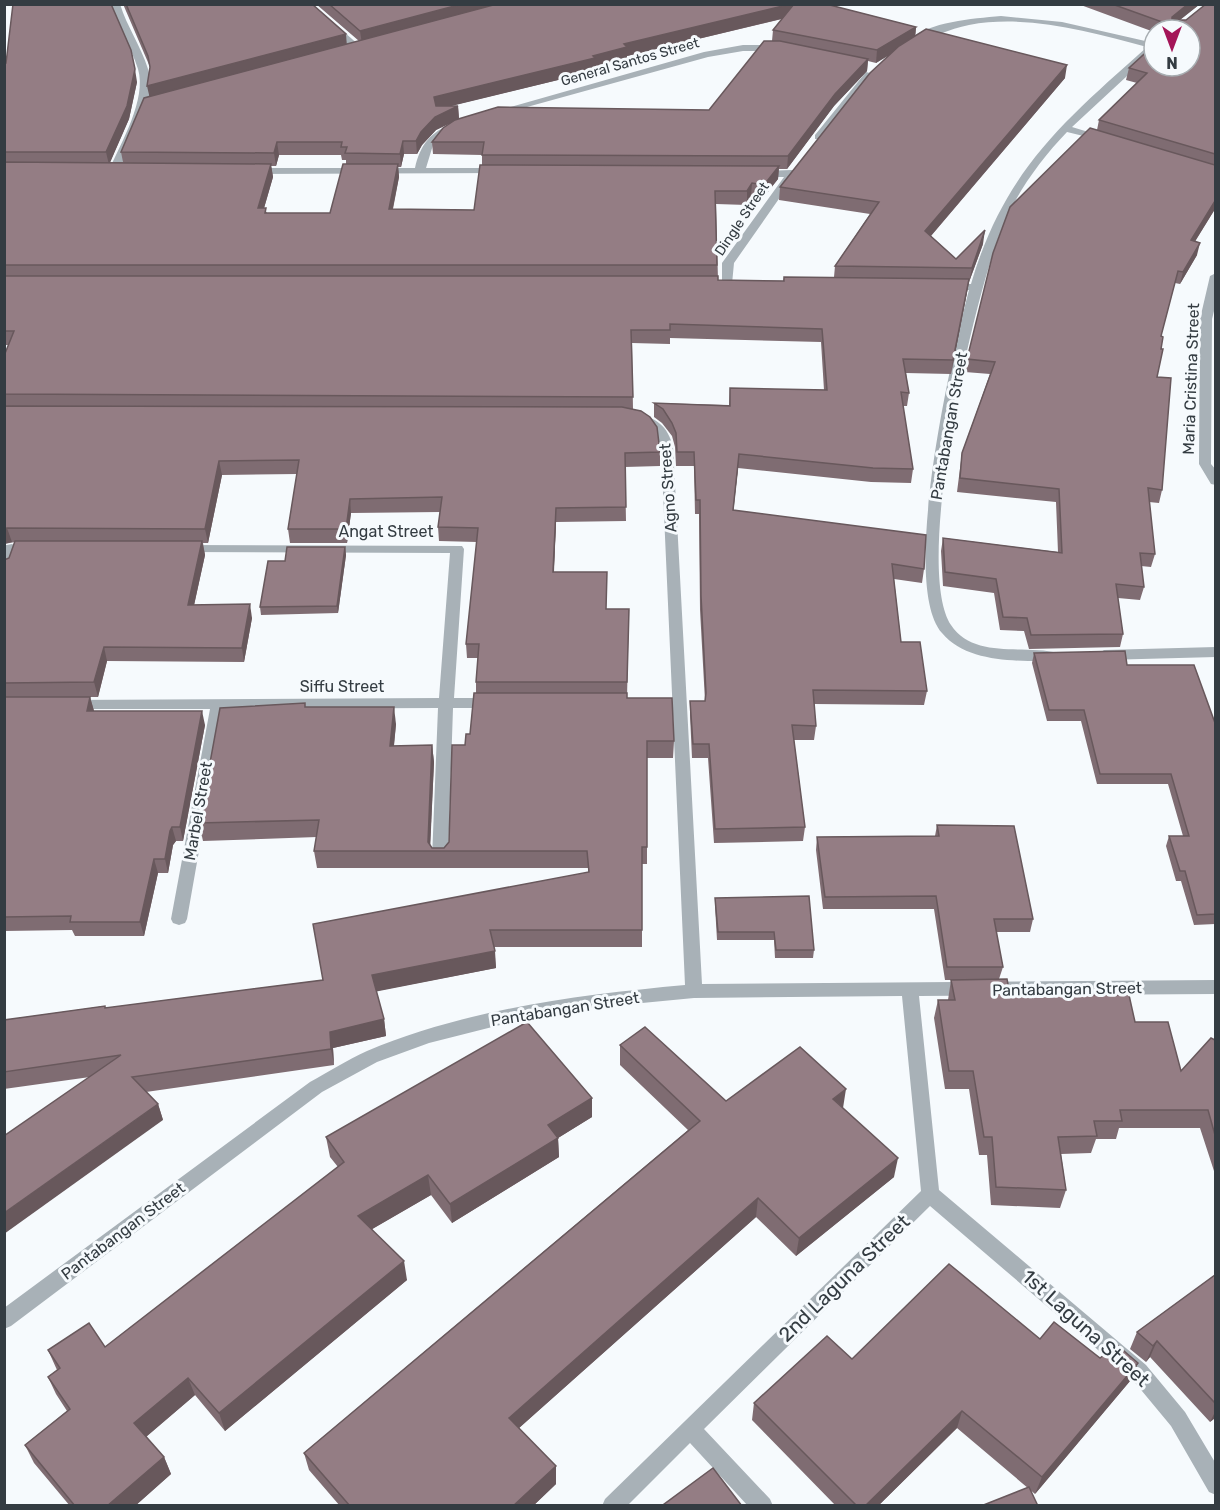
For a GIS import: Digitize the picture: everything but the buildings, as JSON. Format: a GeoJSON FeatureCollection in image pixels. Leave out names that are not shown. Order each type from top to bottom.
{"type":"FeatureCollection","features":[{"type":"Feature","properties":{"kind":"street"},"geometry":{"type":"LineString","coordinates":[[115,4],[144,71],[146,81],[139,107],[115,170]]}},
{"type":"Feature","properties":{"kind":"street"},"geometry":{"type":"LineString","coordinates":[[306,4],[357,48]]}},
{"type":"Feature","properties":{"kind":"street"},"geometry":{"type":"LineString","coordinates":[[902,47],[933,27],[957,20],[994,15],[1045,18],[1142,43]]}},
{"type":"Feature","properties":{"kind":"street"},"geometry":{"type":"LineString","coordinates":[[346,52],[368,46]]}},
{"type":"Feature","properties":{"kind":"street","name":"General Santos Street"},"geometry":{"type":"LineString","coordinates":[[492,114],[707,54],[743,48],[788,49]]}},
{"type":"Feature","properties":{"kind":"street","name":"Pantabangan Street"},"geometry":{"type":"LineString","coordinates":[[1142,57],[1064,128],[1010,201],[994,233],[976,287],[937,484],[931,580],[935,606],[946,629],[964,643],[992,652],[1038,656],[1215,652]]}},
{"type":"Feature","properties":{"kind":"street"},"geometry":{"type":"LineString","coordinates":[[810,150],[870,67]]}},
{"type":"Feature","properties":{"kind":"street"},"geometry":{"type":"LineString","coordinates":[[139,107],[151,104]]}},
{"type":"Feature","properties":{"kind":"street"},"geometry":{"type":"LineString","coordinates":[[420,171],[423,154],[430,140],[460,124]]}},
{"type":"Feature","properties":{"kind":"street"},"geometry":{"type":"LineString","coordinates":[[1064,128],[1118,144]]}},
{"type":"Feature","properties":{"kind":"street","name":"Dingle Street"},"geometry":{"type":"LineString","coordinates":[[726,284],[728,263],[794,170],[743,174]]}},
{"type":"Feature","properties":{"kind":"street"},"geometry":{"type":"LineString","coordinates":[[244,171],[516,172]]}},
{"type":"Feature","properties":{"kind":"street","name":"Maria Cristina Street"},"geometry":{"type":"LineString","coordinates":[[1215,276],[1206,319],[1211,345],[1205,464],[1215,481]]}},
{"type":"Feature","properties":{"kind":"street"},"geometry":{"type":"LineString","coordinates":[[937,287],[976,287]]}},
{"type":"Feature","properties":{"kind":"street","name":"Agno Street"},"geometry":{"type":"LineString","coordinates":[[622,415],[653,422],[665,437],[673,704],[694,991]]}},
{"type":"Feature","properties":{"kind":"street"},"geometry":{"type":"LineString","coordinates":[[4,571],[8,548],[47,549]]}},
{"type":"Feature","properties":{"kind":"street","name":"Angat Street"},"geometry":{"type":"LineString","coordinates":[[176,549],[457,549],[446,704],[440,859]]}},
{"type":"Feature","properties":{"kind":"street","name":"Siffu Street"},"geometry":{"type":"LineString","coordinates":[[64,704],[504,704]]}},
{"type":"Feature","properties":{"kind":"street","name":"Marbel Street"},"geometry":{"type":"LineString","coordinates":[[179,919],[218,704]]}},
{"type":"Feature","properties":{"kind":"street","name":"Pantabangan Street"},"geometry":{"type":"LineString","coordinates":[[4,1320],[316,1087],[372,1057],[427,1036],[512,1015],[590,1001],[694,991],[1215,987]]}},
{"type":"Feature","properties":{"kind":"street"},"geometry":{"type":"LineString","coordinates":[[910,990],[930,1194]]}},
{"type":"Feature","properties":{"kind":"street","name":"2nd Laguna Street"},"geometry":{"type":"LineString","coordinates":[[612,1506],[930,1194]]}},
{"type":"Feature","properties":{"kind":"street","name":"1st Laguna Street"},"geometry":{"type":"LineString","coordinates":[[930,1194],[1139,1372],[1178,1419],[1215,1485]]}},
{"type":"Feature","properties":{"kind":"street"},"geometry":{"type":"LineString","coordinates":[[690,1429],[763,1506]]}}]}
